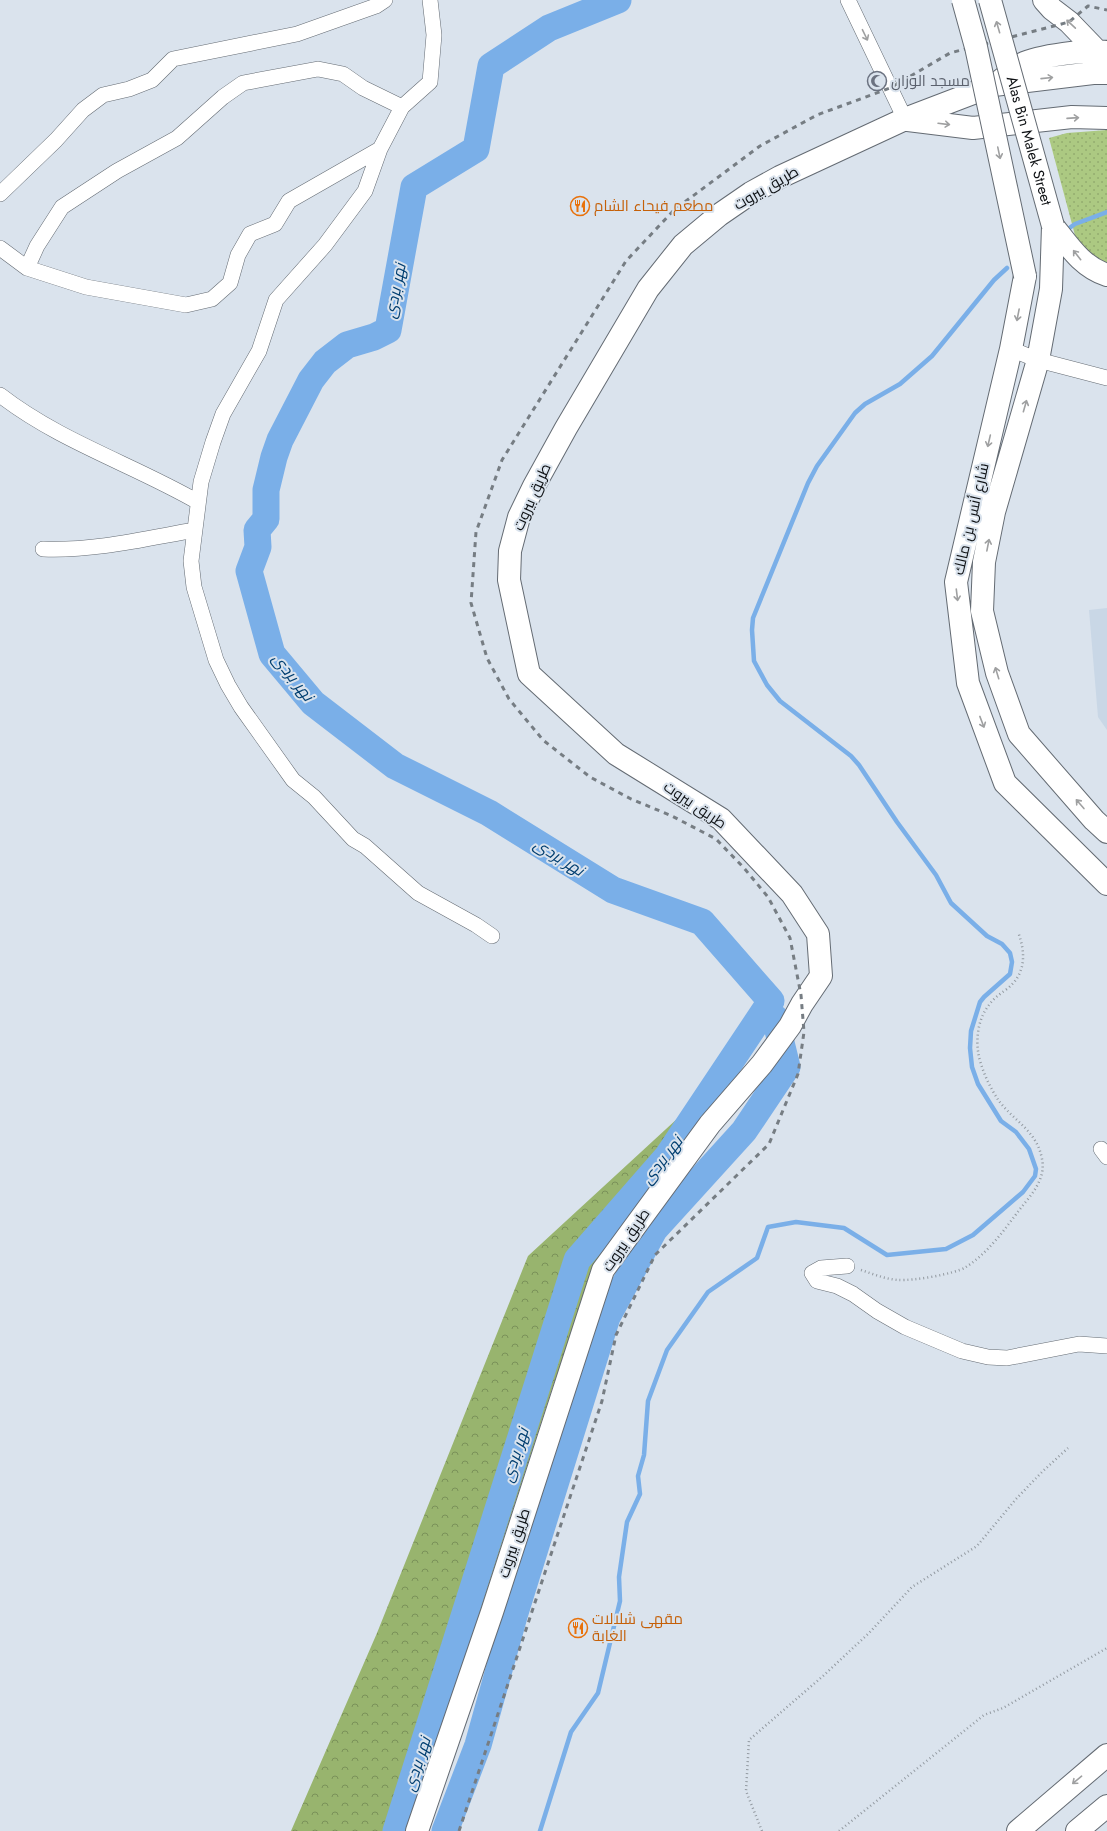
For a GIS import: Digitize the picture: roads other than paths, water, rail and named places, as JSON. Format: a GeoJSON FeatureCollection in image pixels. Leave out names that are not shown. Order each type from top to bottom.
{"type":"FeatureCollection","features":[{"type":"Feature","properties":{"kind":"street"},"geometry":{"type":"LineString","coordinates":[[0,194],[56,140],[84,110],[103,95],[129,89],[152,80],[173,59],[296,34],[376,6],[384,0]]}},
{"type":"Feature","properties":{"kind":"street"},"geometry":{"type":"LineString","coordinates":[[430,0],[434,36],[430,82],[402,107],[380,149],[365,191],[325,245],[276,300],[259,351],[223,414],[213,442],[201,482],[191,561],[194,586],[216,660],[228,685],[242,707],[293,780],[314,797],[352,840],[365,846],[418,893],[476,925],[492,936]]}},
{"type":"Feature","properties":{"kind":"street"},"geometry":{"type":"LineString","coordinates":[[848,0],[905,119],[973,128],[1072,117],[1107,118]]}},
{"type":"Feature","properties":{"kind":"street","name":"شارع أنس بن مالك"},"geometry":{"type":"LineString","coordinates":[[963,0],[976,47],[1025,276],[1011,349],[956,582],[968,683],[1005,783],[1107,884]]}},
{"type":"Feature","properties":{"kind":"street","name":"Alas Bin Malek Street"},"geometry":{"type":"LineString","coordinates":[[990,0],[1053,226]]}},
{"type":"Feature","properties":{"kind":"street"},"geometry":{"type":"LineString","coordinates":[[1044,0],[1052,9],[1102,51]]}},
{"type":"Feature","properties":{"kind":"street"},"geometry":{"type":"LineString","coordinates":[[994,85],[1023,64],[1054,56],[1102,51]]}},
{"type":"Feature","properties":{"kind":"street"},"geometry":{"type":"LineString","coordinates":[[27,268],[37,246],[62,207],[117,171],[177,138],[223,97],[243,82],[318,69],[343,74],[363,88],[402,107]]}},
{"type":"Feature","properties":{"kind":"street","name":"طريق بيروت"},"geometry":{"type":"LineString","coordinates":[[417,1831],[492,1612],[603,1270],[710,1124],[762,1064],[790,1026],[802,1004],[821,976],[818,934],[792,894],[721,819],[616,754],[529,674],[509,580],[510,551],[520,518],[534,486],[566,428],[648,289],[683,245],[719,215],[751,193],[780,177],[905,119],[994,85],[1093,73],[1107,73]]}},
{"type":"Feature","properties":{"kind":"street"},"geometry":{"type":"LineString","coordinates":[[0,248],[27,268],[86,287],[186,305],[212,299],[230,283],[238,255],[250,234],[275,224],[289,201],[380,149]]}},
{"type":"Feature","properties":{"kind":"street"},"geometry":{"type":"LineString","coordinates":[[1053,226],[1082,261],[1095,272],[1107,275]]}},
{"type":"Feature","properties":{"kind":"street","name":"شارع أنس بن مالك"},"geometry":{"type":"LineString","coordinates":[[1053,226],[1051,289],[1038,360],[994,512],[984,562],[982,611],[996,673],[1019,734],[1094,820],[1107,832]]}},
{"type":"Feature","properties":{"kind":"street"},"geometry":{"type":"LineString","coordinates":[[1011,349],[1038,360],[1107,378]]}},
{"type":"Feature","properties":{"kind":"street"},"geometry":{"type":"LineString","coordinates":[[0,395],[20,410],[92,449],[169,486],[198,502]]}},
{"type":"Feature","properties":{"kind":"street"},"geometry":{"type":"LineString","coordinates":[[43,549],[71,550],[138,542],[195,530]]}},
{"type":"Feature","properties":{"kind":"street"},"geometry":{"type":"LineString","coordinates":[[847,1266],[821,1268],[812,1273],[813,1277],[817,1281],[837,1286],[853,1294],[877,1311],[905,1327],[962,1351],[1007,1358],[1079,1344],[1107,1346]]}},
{"type":"Feature","properties":{"kind":"street"},"geometry":{"type":"LineString","coordinates":[[1018,1831],[1107,1755]]}},
{"type":"Feature","properties":{"kind":"street"},"geometry":{"type":"LineString","coordinates":[[1077,1831],[1107,1806]]}},
{"type":"Feature","properties":{"kind":"waterway","name":"نهر بردى"},"geometry":{"type":"LineString","coordinates":[[396,1831],[577,1260],[667,1157],[771,1001],[702,922],[613,890],[489,813],[395,766],[313,703],[272,654],[249,571],[258,547],[257,530],[266,519],[266,490],[280,440],[311,380],[325,362],[347,345],[374,337],[388,330],[414,187],[476,149],[491,66],[549,28],[618,0]]}},
{"type":"Feature","properties":{"kind":"waterway"},"geometry":{"type":"LineString","coordinates":[[1068,229],[1075,224],[1107,212]]}},
{"type":"Feature","properties":{"kind":"waterway"},"geometry":{"type":"LineString","coordinates":[[540,1831],[571,1732],[598,1693],[620,1601],[619,1577],[627,1522],[640,1494],[638,1476],[644,1455],[648,1401],[667,1350],[708,1292],[757,1258],[768,1227],[796,1222],[844,1228],[887,1255],[946,1249],[973,1235],[1023,1192],[1035,1176],[1036,1169],[1029,1149],[1016,1132],[1001,1121],[978,1084],[972,1067],[970,1048],[971,1031],[980,1002],[1010,974],[1012,962],[1010,953],[1002,944],[987,936],[951,903],[936,875],[897,822],[859,765],[851,756],[780,701],[767,685],[754,661],[752,630],[753,618],[808,483],[817,466],[855,413],[865,404],[900,384],[932,356],[994,280],[1007,268]]}},
{"type":"Feature","properties":{"kind":"waterway"},"geometry":{"type":"LineString","coordinates":[[445,1831],[478,1745],[514,1616],[607,1317],[654,1230],[744,1131],[787,1067],[775,1018]]}},
{"type":"Feature","properties":{"kind":"railway"},"geometry":{"type":"LineString","coordinates":[[459,1831],[602,1401],[616,1335],[655,1255],[769,1144],[798,1074],[804,1032],[801,995],[790,938],[768,897],[744,868],[716,839],[672,816],[631,799],[590,777],[543,740],[509,699],[487,658],[471,603],[476,532],[502,460],[626,261],[674,210],[760,146],[817,115],[890,88],[950,53],[1069,22],[1088,6],[1107,10]]}},
{"type":"Feature","properties":{"kind":"place","name":"مسجد الوزان"},"geometry":{"type":"Point","coordinates":[877,81]}},
{"type":"Feature","properties":{"kind":"place","name":"مطعم فيحاء الشام"},"geometry":{"type":"Point","coordinates":[580,206]}},
{"type":"Feature","properties":{"kind":"place","name":"مقهى شلالات الغابة"},"geometry":{"type":"Point","coordinates":[578,1628]}}]}
